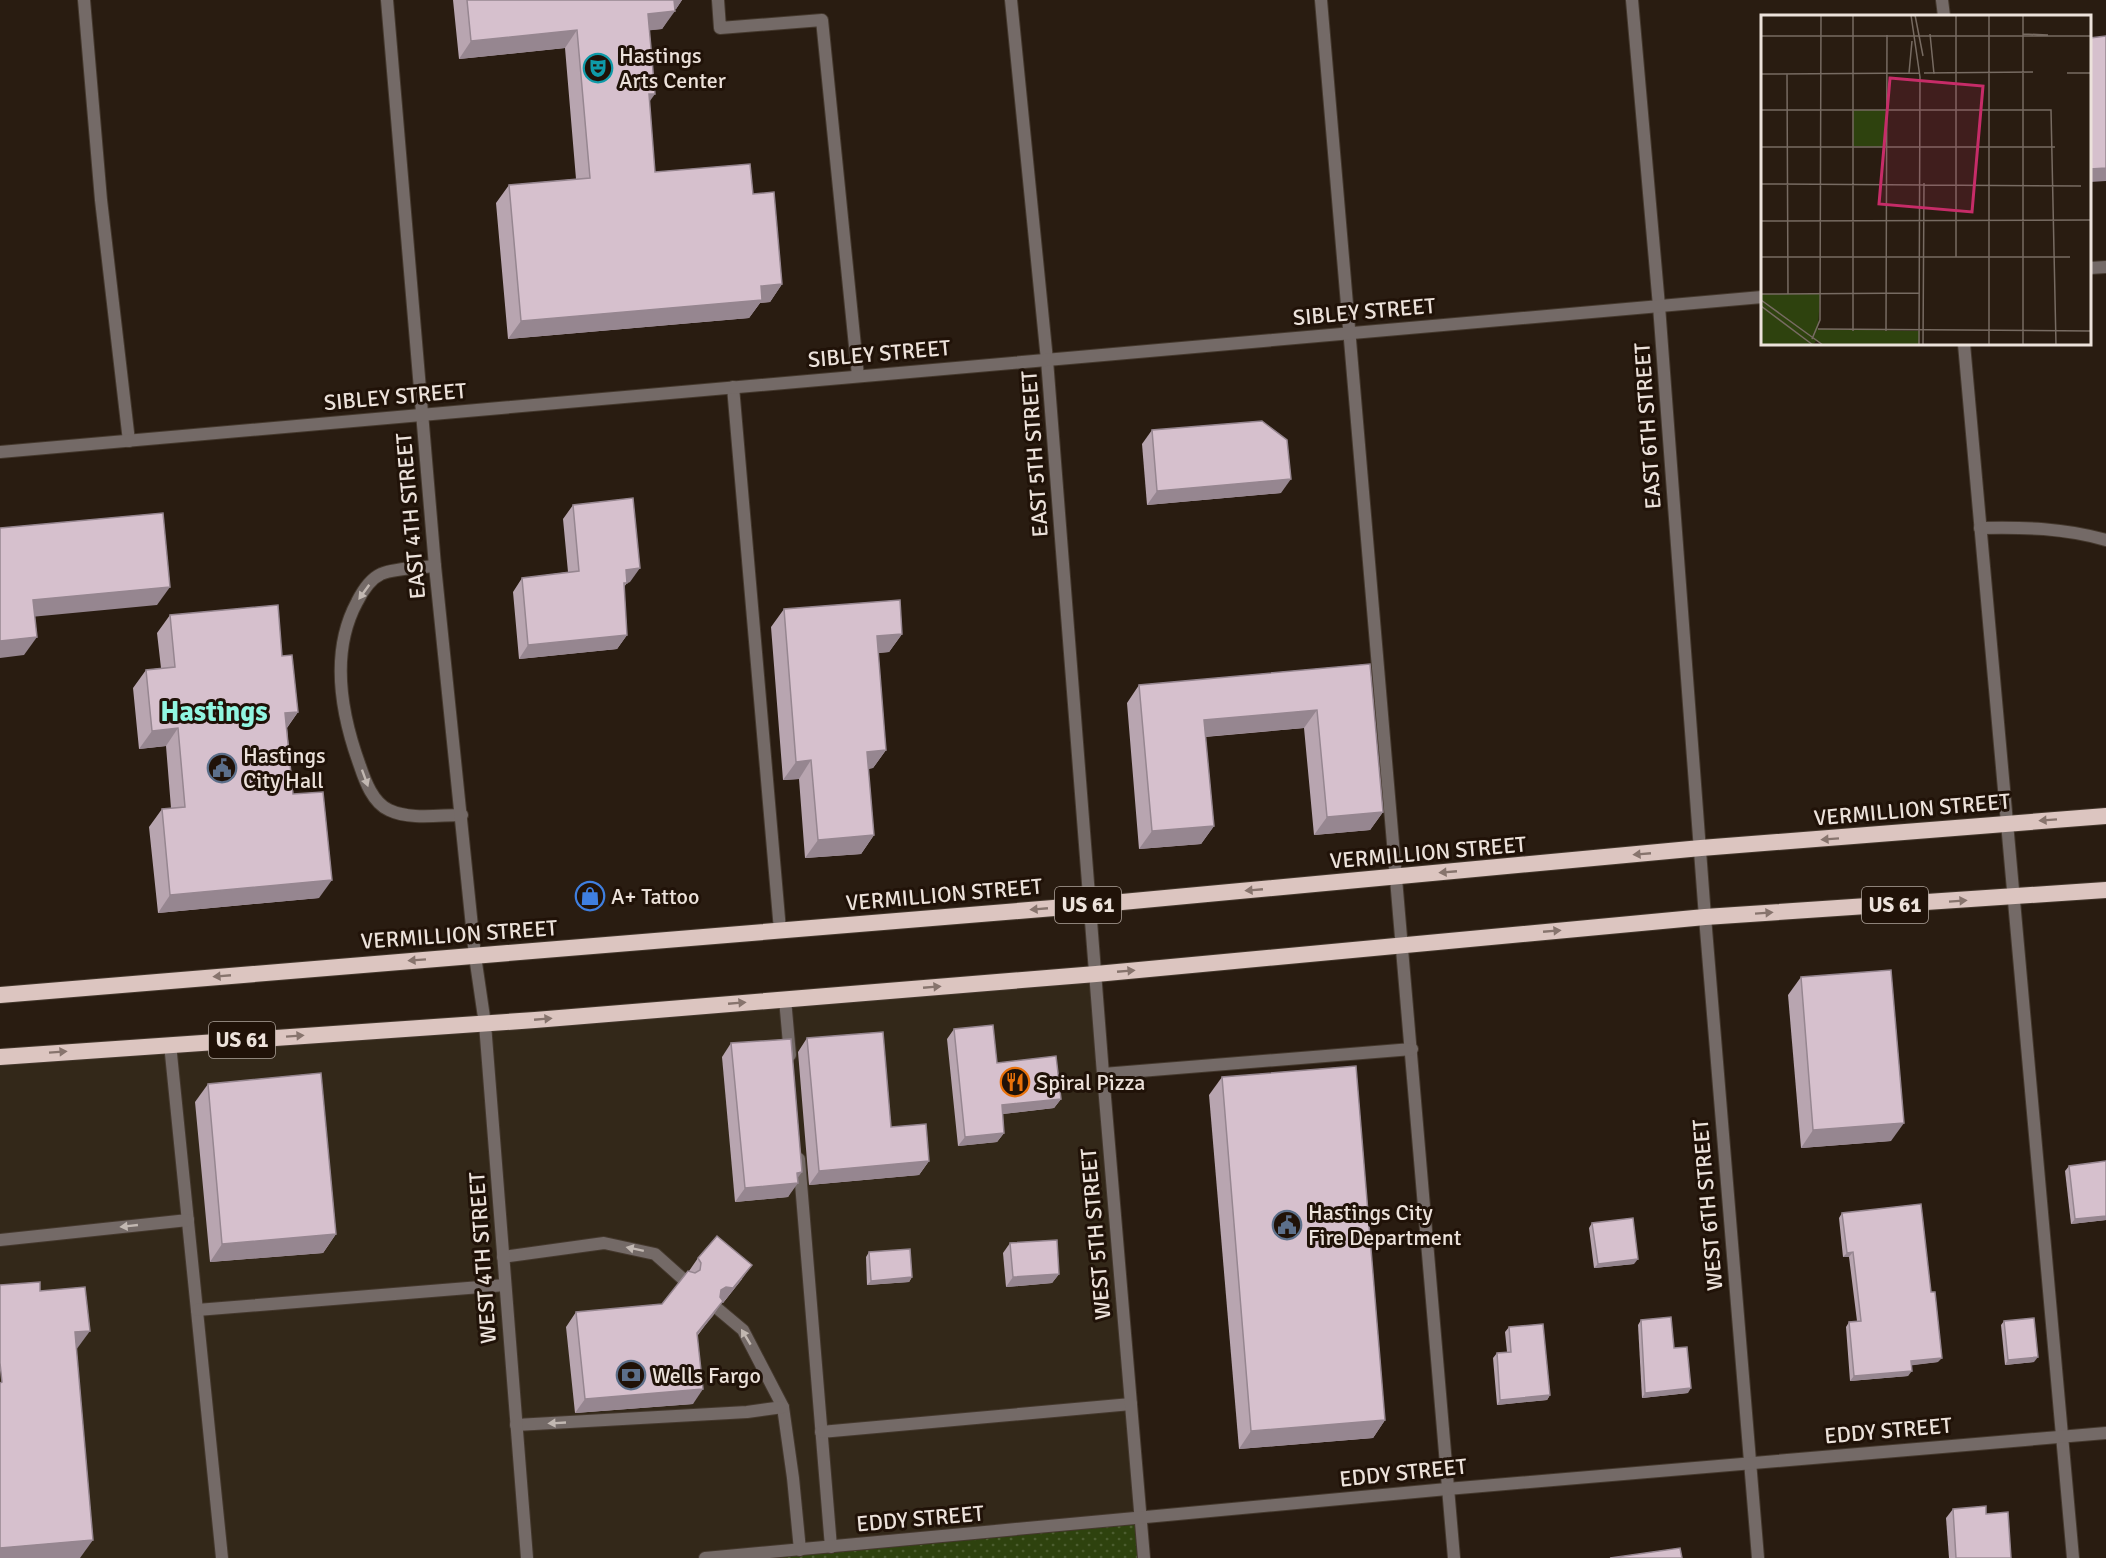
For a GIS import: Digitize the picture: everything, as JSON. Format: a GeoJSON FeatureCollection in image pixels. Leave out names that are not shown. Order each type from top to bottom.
{"type":"FeatureCollection","features":[{"type":"Feature","properties":{"kind":"highway","name":"VERMILLION STREET"},"geometry":{"type":"LineString","coordinates":[[0,995],[1090,905],[1701,848],[2106,816]]}},
{"type":"Feature","properties":{"kind":"highway","name":"US 61"},"geometry":{"type":"LineString","coordinates":[[0,1057],[485,1024],[1096,974],[1706,917],[2106,890]]}},
{"type":"Feature","properties":{"kind":"street"},"geometry":{"type":"LineString","coordinates":[[84,0],[101,200],[129,441]]}},
{"type":"Feature","properties":{"kind":"street","name":"EAST 4TH STREET"},"geometry":{"type":"LineString","coordinates":[[387,0],[435,566],[475,956]]}},
{"type":"Feature","properties":{"kind":"street"},"geometry":{"type":"LineString","coordinates":[[718,0],[720,28],[822,20],[858,376]]}},
{"type":"Feature","properties":{"kind":"street","name":"EAST 5TH STREET"},"geometry":{"type":"LineString","coordinates":[[1011,0],[1047,360],[1090,905]]}},
{"type":"Feature","properties":{"kind":"street"},"geometry":{"type":"LineString","coordinates":[[1321,0],[1454,1558]]}},
{"type":"Feature","properties":{"kind":"street","name":"EAST 6TH STREET"},"geometry":{"type":"LineString","coordinates":[[1632,0],[1659,306],[1701,848]]}},
{"type":"Feature","properties":{"kind":"street"},"geometry":{"type":"LineString","coordinates":[[1942,0],[1944,15]]}},
{"type":"Feature","properties":{"kind":"street"},"geometry":{"type":"LineString","coordinates":[[2091,268],[2106,267]]}},
{"type":"Feature","properties":{"kind":"street","name":"SIBLEY STREET"},"geometry":{"type":"LineString","coordinates":[[0,452],[1761,297]]}},
{"type":"Feature","properties":{"kind":"street"},"geometry":{"type":"LineString","coordinates":[[1964,345],[2073,1558]]}},
{"type":"Feature","properties":{"kind":"street"},"geometry":{"type":"LineString","coordinates":[[733,387],[780,930]]}},
{"type":"Feature","properties":{"kind":"street"},"geometry":{"type":"LineString","coordinates":[[1980,528],[2031,527],[2078,532],[2106,540]]}},
{"type":"Feature","properties":{"kind":"street"},"geometry":{"type":"LineString","coordinates":[[435,566],[380,574],[364,589],[351,614],[343,648],[340,685],[346,727],[368,789],[387,810],[408,815],[462,815]]}},
{"type":"Feature","properties":{"kind":"street","name":"WEST 6TH STREET"},"geometry":{"type":"LineString","coordinates":[[1701,848],[1758,1558]]}},
{"type":"Feature","properties":{"kind":"street","name":"WEST 5TH STREET"},"geometry":{"type":"LineString","coordinates":[[1090,905],[1144,1558]]}},
{"type":"Feature","properties":{"kind":"street","name":"WEST 4TH STREET"},"geometry":{"type":"LineString","coordinates":[[475,956],[485,1024],[527,1558]]}},
{"type":"Feature","properties":{"kind":"street"},"geometry":{"type":"LineString","coordinates":[[785,999],[791,1070]]}},
{"type":"Feature","properties":{"kind":"street"},"geometry":{"type":"LineString","coordinates":[[170,1044],[222,1558]]}},
{"type":"Feature","properties":{"kind":"street"},"geometry":{"type":"LineString","coordinates":[[1103,1074],[1412,1049]]}},
{"type":"Feature","properties":{"kind":"street"},"geometry":{"type":"LineString","coordinates":[[798,1151],[831,1547]]}},
{"type":"Feature","properties":{"kind":"street"},"geometry":{"type":"LineString","coordinates":[[0,1240],[188,1220]]}},
{"type":"Feature","properties":{"kind":"street"},"geometry":{"type":"LineString","coordinates":[[503,1257],[604,1243],[655,1254],[683,1279]]}},
{"type":"Feature","properties":{"kind":"street"},"geometry":{"type":"LineString","coordinates":[[196,1310],[505,1285]]}},
{"type":"Feature","properties":{"kind":"street"},"geometry":{"type":"LineString","coordinates":[[718,1310],[743,1330],[783,1407],[794,1478],[800,1550]]}},
{"type":"Feature","properties":{"kind":"street"},"geometry":{"type":"LineString","coordinates":[[821,1432],[1131,1404]]}},
{"type":"Feature","properties":{"kind":"street"},"geometry":{"type":"LineString","coordinates":[[516,1425],[747,1412],[783,1407]]}},
{"type":"Feature","properties":{"kind":"street","name":"EDDY STREET"},"geometry":{"type":"LineString","coordinates":[[705,1558],[1749,1462],[2106,1433]]}},
{"type":"Feature","properties":{"kind":"shaded area"},"geometry":{"type":"Polygon","coordinates":[[[1096,974],[1140,1519],[705,1558],[0,1558],[0,1055],[1096,974]]]}},
{"type":"Feature","properties":{"kind":"green space"},"geometry":{"type":"Polygon","coordinates":[[[1140,1519],[1144,1558],[705,1558],[1140,1519]]]}},
{"type":"Feature","properties":{"kind":"building"},"geometry":{"type":"Polygon","coordinates":[[[467,0],[674,0],[675,11],[648,14],[655,94],[649,94],[655,172],[750,164],[753,194],[774,192],[782,284],[761,286],[762,300],[521,321],[509,185],[590,178],[577,30],[471,41],[467,0]]]}},
{"type":"Feature","properties":{"kind":"building"},"geometry":{"type":"Polygon","coordinates":[[[2106,36],[2106,168],[2091,169],[2091,38],[2106,36]]]}},
{"type":"Feature","properties":{"kind":"building"},"geometry":{"type":"Polygon","coordinates":[[[1262,421],[1287,440],[1291,479],[1157,491],[1152,430],[1262,421]]]}},
{"type":"Feature","properties":{"kind":"building"},"geometry":{"type":"Polygon","coordinates":[[[633,498],[640,568],[626,570],[627,583],[624,583],[627,635],[528,645],[522,578],[579,571],[573,505],[633,498]]]}},
{"type":"Feature","properties":{"kind":"building"},"geometry":{"type":"Polygon","coordinates":[[[163,513],[170,587],[33,600],[37,637],[0,641],[0,528],[163,513]]]}},
{"type":"Feature","properties":{"kind":"building"},"geometry":{"type":"Polygon","coordinates":[[[900,600],[902,634],[877,636],[886,750],[867,752],[874,835],[818,840],[811,760],[796,762],[784,609],[900,600]]]}},
{"type":"Feature","properties":{"kind":"building","name":"Hastings City Hall"},"geometry":{"type":"Polygon","coordinates":[[[278,605],[282,656],[292,655],[298,712],[285,713],[293,794],[323,792],[332,880],[170,895],[162,809],[185,807],[178,728],[152,731],[146,670],[175,667],[170,615],[278,605]]]}},
{"type":"Feature","properties":{"kind":"building"},"geometry":{"type":"Polygon","coordinates":[[[1370,664],[1383,812],[1327,817],[1317,710],[1204,720],[1214,826],[1152,831],[1139,685],[1370,664]]]}},
{"type":"Feature","properties":{"kind":"building"},"geometry":{"type":"Polygon","coordinates":[[[1891,970],[1904,1123],[1813,1130],[1801,977],[1891,970]]]}},
{"type":"Feature","properties":{"kind":"building"},"geometry":{"type":"Polygon","coordinates":[[[993,1025],[997,1063],[1056,1056],[1061,1099],[1002,1105],[1004,1133],[965,1137],[954,1029],[993,1025]]]}},
{"type":"Feature","properties":{"kind":"building"},"geometry":{"type":"Polygon","coordinates":[[[883,1032],[891,1127],[926,1124],[929,1161],[819,1171],[807,1038],[883,1032]]]}},
{"type":"Feature","properties":{"kind":"building"},"geometry":{"type":"Polygon","coordinates":[[[791,1039],[802,1172],[797,1173],[798,1183],[745,1188],[731,1043],[791,1039]]]}},
{"type":"Feature","properties":{"kind":"building","name":"Hastings City Fire Department"},"geometry":{"type":"Polygon","coordinates":[[[1356,1066],[1385,1420],[1251,1431],[1222,1077],[1356,1066]]]}},
{"type":"Feature","properties":{"kind":"building"},"geometry":{"type":"Polygon","coordinates":[[[321,1073],[336,1234],[222,1244],[208,1084],[321,1073]]]}},
{"type":"Feature","properties":{"kind":"building"},"geometry":{"type":"Polygon","coordinates":[[[2106,1161],[2106,1216],[2075,1219],[2069,1166],[2106,1161]]]}},
{"type":"Feature","properties":{"kind":"building"},"geometry":{"type":"Polygon","coordinates":[[[1921,1204],[1931,1292],[1935,1292],[1942,1358],[1911,1361],[1912,1371],[1854,1376],[1849,1322],[1861,1321],[1853,1252],[1847,1253],[1842,1213],[1921,1204]]]}},
{"type":"Feature","properties":{"kind":"building"},"geometry":{"type":"Polygon","coordinates":[[[1633,1218],[1638,1259],[1598,1264],[1592,1223],[1633,1218]]]}},
{"type":"Feature","properties":{"kind":"building"},"geometry":{"type":"Polygon","coordinates":[[[717,1236],[752,1265],[733,1288],[726,1287],[721,1290],[720,1297],[723,1301],[697,1333],[703,1389],[585,1399],[576,1312],[662,1304],[688,1271],[695,1273],[700,1270],[701,1263],[698,1258],[717,1236]]]}},
{"type":"Feature","properties":{"kind":"building"},"geometry":{"type":"Polygon","coordinates":[[[1057,1240],[1059,1274],[1013,1277],[1010,1243],[1057,1240]]]}},
{"type":"Feature","properties":{"kind":"building"},"geometry":{"type":"Polygon","coordinates":[[[910,1249],[912,1277],[871,1281],[869,1252],[910,1249]]]}},
{"type":"Feature","properties":{"kind":"building"},"geometry":{"type":"Polygon","coordinates":[[[40,1282],[40,1291],[85,1287],[90,1331],[75,1332],[93,1540],[0,1548],[0,1383],[2,1382],[0,1285],[40,1282]]]}},
{"type":"Feature","properties":{"kind":"building"},"geometry":{"type":"Polygon","coordinates":[[[1671,1317],[1674,1348],[1687,1347],[1691,1388],[1645,1393],[1641,1320],[1671,1317]]]}},
{"type":"Feature","properties":{"kind":"building"},"geometry":{"type":"Polygon","coordinates":[[[2034,1318],[2038,1357],[2008,1360],[2004,1321],[2034,1318]]]}},
{"type":"Feature","properties":{"kind":"building"},"geometry":{"type":"Polygon","coordinates":[[[1543,1324],[1550,1395],[1500,1400],[1497,1353],[1511,1352],[1509,1327],[1543,1324]]]}},
{"type":"Feature","properties":{"kind":"building"},"geometry":{"type":"Polygon","coordinates":[[[1986,1506],[1986,1514],[2008,1512],[2011,1558],[1956,1558],[1953,1509],[1986,1506]]]}},
{"type":"Feature","properties":{"kind":"building"},"geometry":{"type":"Polygon","coordinates":[[[1680,1548],[1682,1558],[1610,1558],[1680,1548]]]}},
{"type":"Feature","properties":{"kind":"place","name":"Hastings Arts Center"},"geometry":{"type":"Point","coordinates":[598,68]}},
{"type":"Feature","properties":{"kind":"place","name":"Hastings City Hall"},"geometry":{"type":"Point","coordinates":[222,768]}},
{"type":"Feature","properties":{"kind":"place","name":"A+ Tattoo"},"geometry":{"type":"Point","coordinates":[590,896]}},
{"type":"Feature","properties":{"kind":"place","name":"Spiral Pizza"},"geometry":{"type":"Point","coordinates":[1015,1082]}},
{"type":"Feature","properties":{"kind":"place","name":"Hastings City Fire Department"},"geometry":{"type":"Point","coordinates":[1287,1225]}},
{"type":"Feature","properties":{"kind":"place","name":"Wells Fargo"},"geometry":{"type":"Point","coordinates":[631,1375]}},
{"type":"Feature","properties":{"kind":"district","name":"Hastings"},"geometry":{"type":"Point","coordinates":[214,711]}}]}
